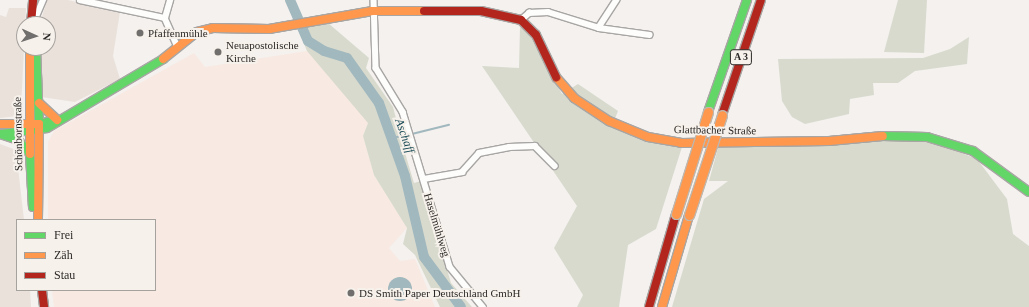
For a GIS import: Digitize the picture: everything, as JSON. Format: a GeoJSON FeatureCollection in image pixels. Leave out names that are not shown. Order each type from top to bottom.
{"type":"FeatureCollection","features":[{"type":"Feature","properties":{"kind":"main road"},"geometry":{"type":"LineString","coordinates":[[34,0],[34,16]]}},
{"type":"Feature","properties":{"kind":"main road","name":"A 3"},"geometry":{"type":"LineString","coordinates":[[649,307],[708,112],[747,0]]}},
{"type":"Feature","properties":{"kind":"main road","name":"A 3"},"geometry":{"type":"LineString","coordinates":[[662,307],[689,215],[761,0]]}},
{"type":"Feature","properties":{"kind":"main road","name":"Glattbacher Straße"},"geometry":{"type":"LineString","coordinates":[[34,128],[60,119],[157,66],[178,45],[197,32],[213,28],[269,29],[372,11],[490,11],[521,20],[536,35],[550,70],[574,98],[609,121],[648,137],[681,143],[725,143],[805,142],[892,135],[927,137],[973,151],[1029,192]]}},
{"type":"Feature","properties":{"kind":"main road","name":"Schönbornstraße"},"geometry":{"type":"LineString","coordinates":[[30,56],[38,219]]}},
{"type":"Feature","properties":{"kind":"main road","name":"Schönbornstraße"},"geometry":{"type":"LineString","coordinates":[[34,219],[30,154],[39,101],[36,56]]}},
{"type":"Feature","properties":{"kind":"main road"},"geometry":{"type":"LineString","coordinates":[[39,101],[60,119]]}},
{"type":"Feature","properties":{"kind":"main road"},"geometry":{"type":"LineString","coordinates":[[0,131],[34,128]]}},
{"type":"Feature","properties":{"kind":"main road"},"geometry":{"type":"LineString","coordinates":[[0,131],[18,140],[30,154]]}},
{"type":"Feature","properties":{"kind":"main road"},"geometry":{"type":"LineString","coordinates":[[42,291],[44,307]]}},
{"type":"Feature","properties":{"kind":"street"},"geometry":{"type":"LineString","coordinates":[[36,16],[42,0]]}},
{"type":"Feature","properties":{"kind":"street"},"geometry":{"type":"LineString","coordinates":[[80,0],[166,18]]}},
{"type":"Feature","properties":{"kind":"street"},"geometry":{"type":"LineString","coordinates":[[170,0],[166,18],[178,45]]}},
{"type":"Feature","properties":{"kind":"street","name":"Haselmühlweg"},"geometry":{"type":"LineString","coordinates":[[374,0],[372,11],[376,68],[400,104],[450,266],[483,307]]}},
{"type":"Feature","properties":{"kind":"street"},"geometry":{"type":"LineString","coordinates":[[599,28],[617,0]]}},
{"type":"Feature","properties":{"kind":"street"},"geometry":{"type":"LineString","coordinates":[[521,20],[529,13],[548,12],[599,28],[650,35]]}},
{"type":"Feature","properties":{"kind":"street","name":"Haselmühlweg"},"geometry":{"type":"LineString","coordinates":[[424,179],[462,172],[479,153],[509,147],[535,146],[555,166]]}},
{"type":"Feature","properties":{"kind":"shaded area"},"geometry":{"type":"Polygon","coordinates":[[[47,0],[68,0],[120,12],[113,56],[120,79],[75,102],[41,97],[41,56],[56,56],[56,16],[42,16],[47,0]]]}},
{"type":"Feature","properties":{"kind":"shaded area"},"geometry":{"type":"Polygon","coordinates":[[[898,0],[927,0],[924,53],[884,52],[898,0]]]}},
{"type":"Feature","properties":{"kind":"shaded area"},"geometry":{"type":"Polygon","coordinates":[[[9,8],[26,8],[26,16],[16,16],[16,56],[24,56],[21,109],[18,116],[0,118],[0,15],[6,17],[9,8]]]}},
{"type":"Feature","properties":{"kind":"shaded area"},"geometry":{"type":"Polygon","coordinates":[[[328,23],[369,58],[366,68],[393,107],[414,183],[421,181],[451,283],[472,307],[440,307],[415,255],[403,244],[407,228],[374,175],[363,136],[368,123],[307,51],[297,27],[328,23]]]}},
{"type":"Feature","properties":{"kind":"shaded area"},"geometry":{"type":"Polygon","coordinates":[[[520,27],[528,32],[562,94],[578,84],[618,111],[612,126],[682,147],[656,229],[628,245],[619,307],[577,307],[583,295],[554,248],[577,206],[482,66],[519,68],[520,27]]]}},
{"type":"Feature","properties":{"kind":"shaded area"},"geometry":{"type":"Polygon","coordinates":[[[969,37],[967,64],[915,71],[898,83],[873,83],[874,95],[850,99],[849,114],[805,124],[792,117],[782,101],[778,59],[923,58],[950,49],[969,37]]]}},
{"type":"Feature","properties":{"kind":"shaded area"},"geometry":{"type":"Polygon","coordinates":[[[307,51],[366,115],[368,123],[363,136],[374,175],[407,228],[389,248],[400,261],[415,259],[435,307],[54,307],[52,291],[156,291],[156,219],[48,219],[48,142],[54,131],[194,53],[205,67],[307,51]]]}},
{"type":"Feature","properties":{"kind":"shaded area"},"geometry":{"type":"Polygon","coordinates":[[[921,137],[977,159],[1007,199],[1013,234],[1029,246],[1029,307],[672,307],[704,199],[728,181],[709,181],[718,148],[921,137]]]}},
{"type":"Feature","properties":{"kind":"shaded area"},"geometry":{"type":"Polygon","coordinates":[[[0,144],[16,150],[24,219],[16,219],[16,291],[30,291],[31,307],[0,307],[0,144]]]}},
{"type":"Feature","properties":{"kind":"water"},"geometry":{"type":"Polygon","coordinates":[[[400,277],[409,280],[412,289],[409,298],[400,301],[391,298],[388,289],[391,280],[400,277]]]}},
{"type":"Feature","properties":{"kind":"waterway","name":"Aschaff"},"geometry":{"type":"LineString","coordinates":[[290,0],[308,41],[324,51],[347,58],[379,103],[405,176],[424,257],[461,307]]}},
{"type":"Feature","properties":{"kind":"waterway"},"geometry":{"type":"LineString","coordinates":[[412,134],[449,125]]}},
{"type":"Feature","properties":{"kind":"waterway"},"geometry":{"type":"LineString","coordinates":[[391,138],[409,135]]}},
{"type":"Feature","properties":{"kind":"traffic: fast"},"geometry":{"type":"LineString","coordinates":[[708,112],[747,0]]}},
{"type":"Feature","properties":{"kind":"traffic: fast"},"geometry":{"type":"LineString","coordinates":[[36,56],[39,124],[56,120]]}},
{"type":"Feature","properties":{"kind":"traffic: fast"},"geometry":{"type":"LineString","coordinates":[[2,134],[47,128],[163,59]]}},
{"type":"Feature","properties":{"kind":"traffic: fast"},"geometry":{"type":"LineString","coordinates":[[0,134],[18,140],[30,154],[33,207]]}},
{"type":"Feature","properties":{"kind":"traffic: fast"},"geometry":{"type":"LineString","coordinates":[[883,136],[927,137],[973,151],[1029,192]]}},
{"type":"Feature","properties":{"kind":"traffic: slow"},"geometry":{"type":"LineString","coordinates":[[163,59],[197,32],[213,28],[269,29],[372,11],[424,11]]}},
{"type":"Feature","properties":{"kind":"traffic: slow"},"geometry":{"type":"LineString","coordinates":[[30,56],[30,154]]}},
{"type":"Feature","properties":{"kind":"traffic: slow"},"geometry":{"type":"LineString","coordinates":[[556,77],[574,98],[609,121],[648,137],[681,143],[829,141],[883,136]]}},
{"type":"Feature","properties":{"kind":"traffic: slow"},"geometry":{"type":"LineString","coordinates":[[39,103],[57,120]]}},
{"type":"Feature","properties":{"kind":"traffic: slow"},"geometry":{"type":"LineString","coordinates":[[676,214],[708,112]]}},
{"type":"Feature","properties":{"kind":"traffic: slow"},"geometry":{"type":"LineString","coordinates":[[689,215],[722,115]]}},
{"type":"Feature","properties":{"kind":"traffic: slow"},"geometry":{"type":"LineString","coordinates":[[0,124],[39,124],[38,219]]}},
{"type":"Feature","properties":{"kind":"traffic: slow"},"geometry":{"type":"LineString","coordinates":[[662,307],[689,215]]}},
{"type":"Feature","properties":{"kind":"traffic: jam"},"geometry":{"type":"LineString","coordinates":[[32,16],[33,0]]}},
{"type":"Feature","properties":{"kind":"traffic: jam"},"geometry":{"type":"LineString","coordinates":[[722,115],[761,0]]}},
{"type":"Feature","properties":{"kind":"traffic: jam"},"geometry":{"type":"LineString","coordinates":[[424,11],[481,11],[521,20],[536,35],[556,77]]}},
{"type":"Feature","properties":{"kind":"traffic: jam"},"geometry":{"type":"LineString","coordinates":[[649,307],[676,214]]}},
{"type":"Feature","properties":{"kind":"traffic: jam"},"geometry":{"type":"LineString","coordinates":[[42,291],[44,307]]}},
{"type":"Feature","properties":{"kind":"place","name":"Pfaffenmühle"},"geometry":{"type":"Point","coordinates":[140,33]}},
{"type":"Feature","properties":{"kind":"place","name":"Neuapostolische Kirche"},"geometry":{"type":"Point","coordinates":[218,52]}},
{"type":"Feature","properties":{"kind":"place","name":"DS Smith Paper Deutschland GmbH"},"geometry":{"type":"Point","coordinates":[351,293]}}]}
